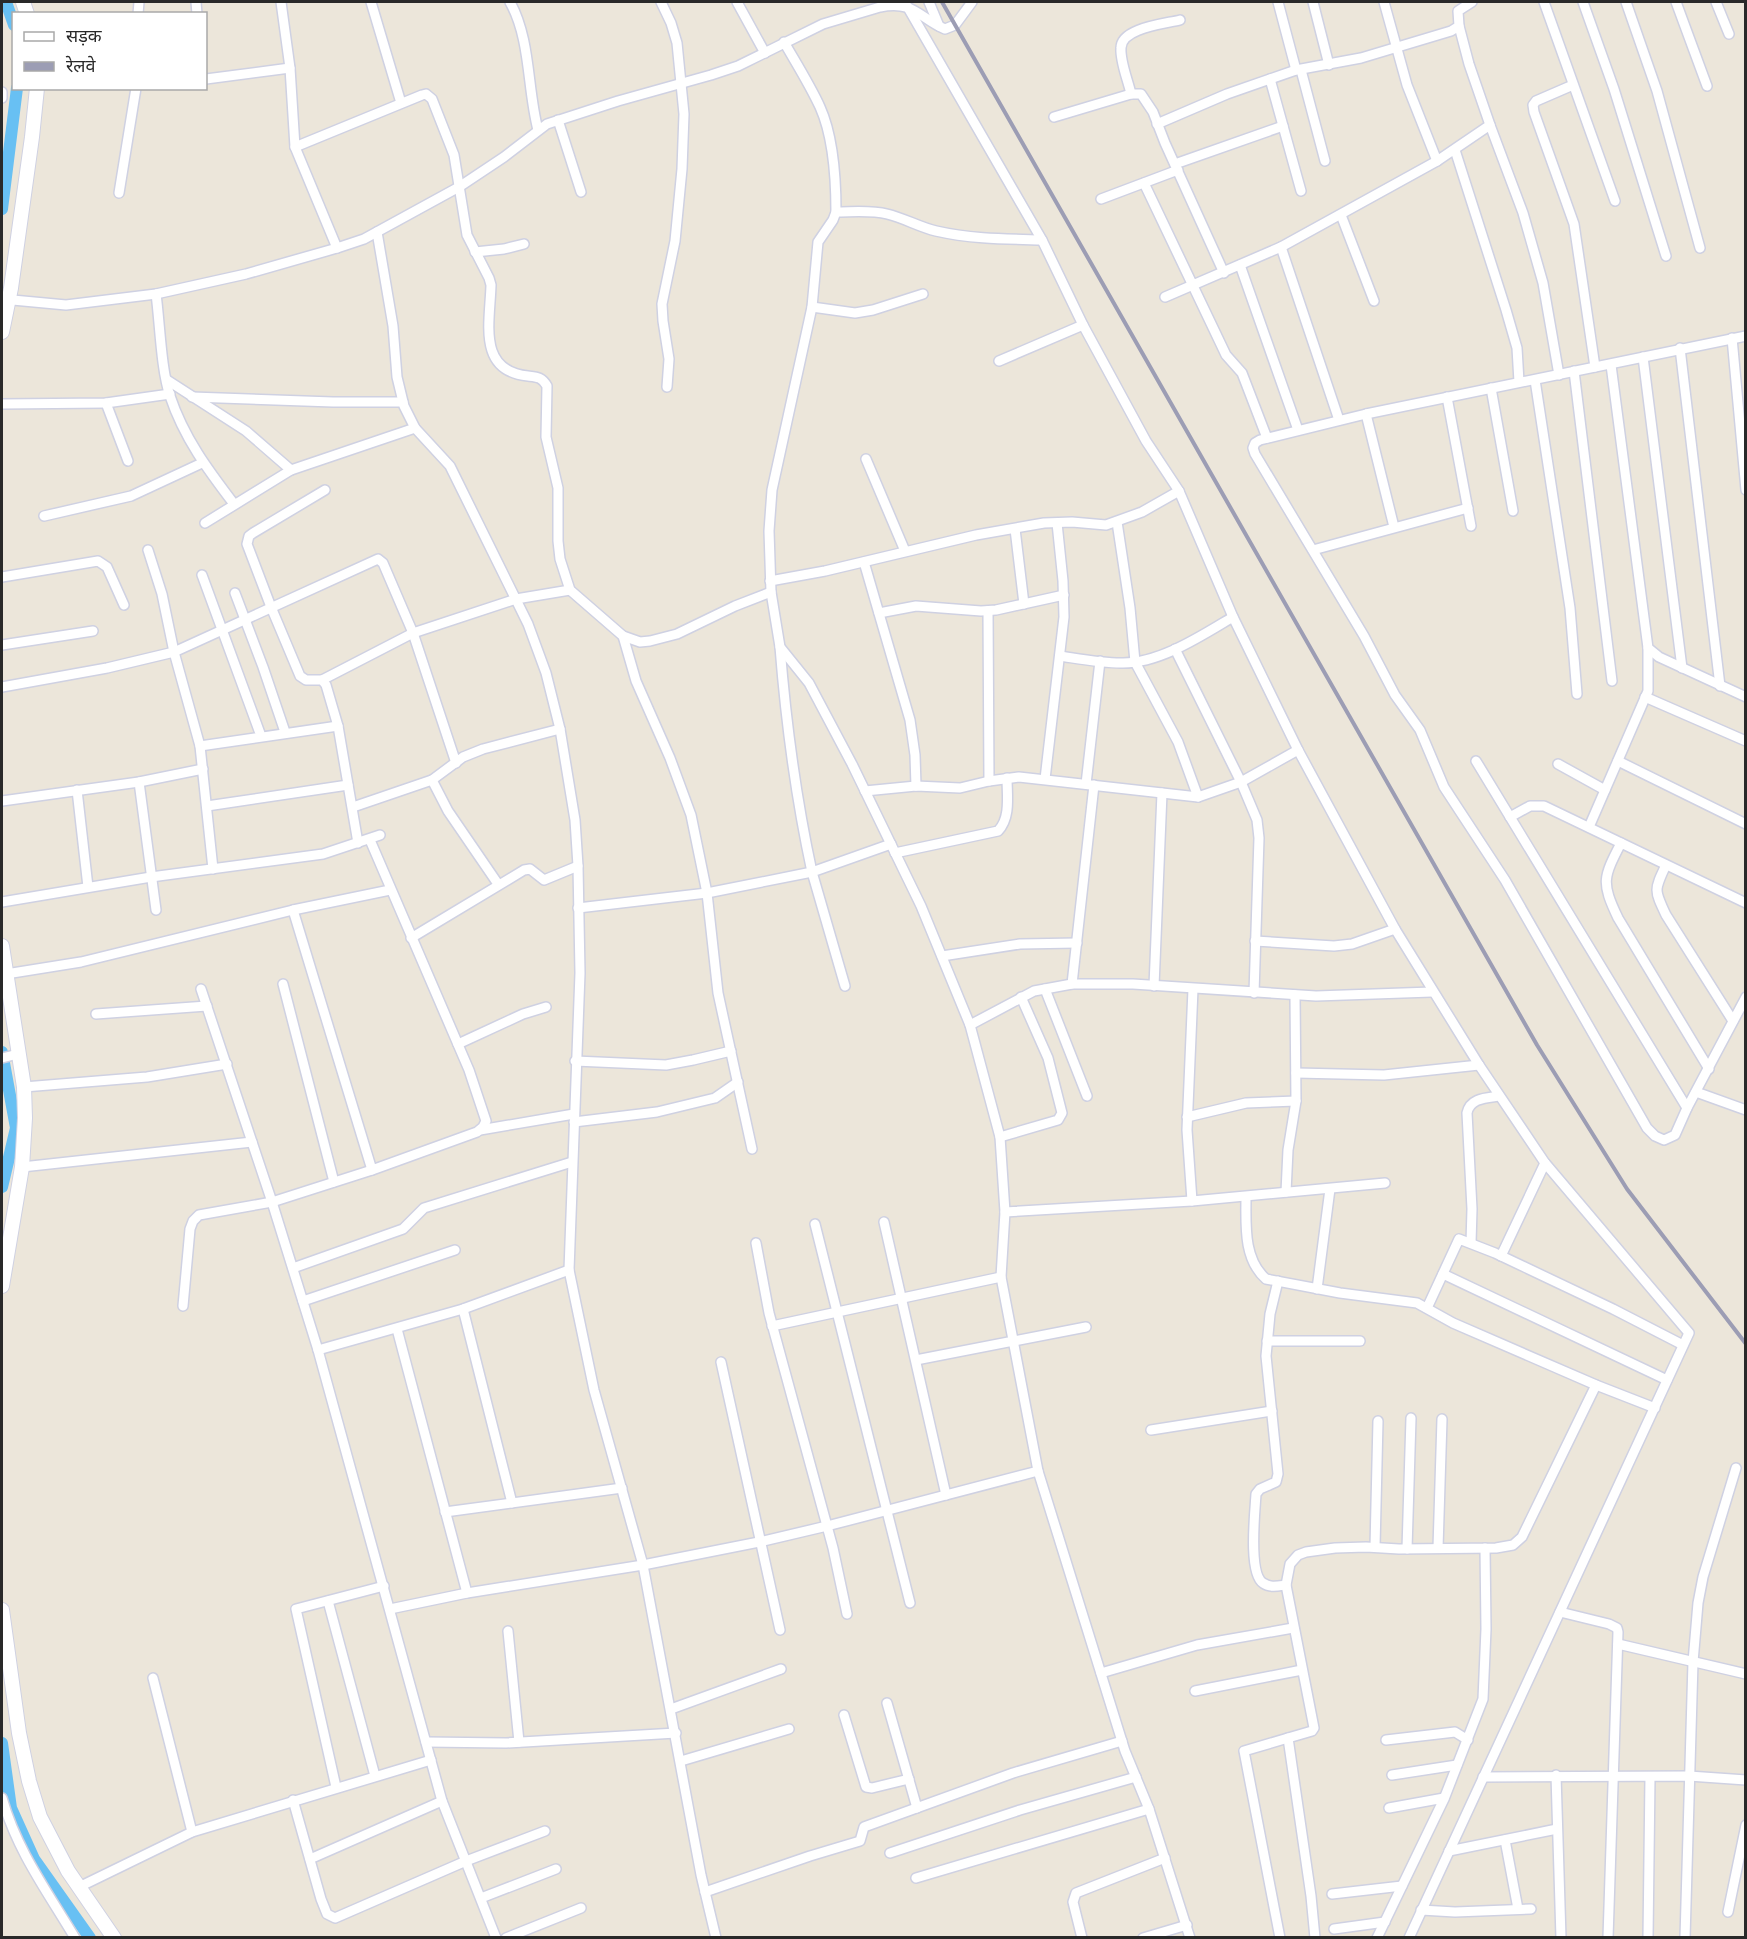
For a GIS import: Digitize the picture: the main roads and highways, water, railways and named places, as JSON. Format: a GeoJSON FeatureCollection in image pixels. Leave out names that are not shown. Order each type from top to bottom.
{"type":"FeatureCollection","features":[{"type":"Feature","properties":{"kind":"waterway"},"geometry":{"type":"LineString","coordinates":[[6,2],[12,19]]}},
{"type":"Feature","properties":{"kind":"waterway"},"geometry":{"type":"LineString","coordinates":[[2,209],[17,90]]}},
{"type":"Feature","properties":{"kind":"waterway"},"geometry":{"type":"LineString","coordinates":[[2,1052],[16,1128],[2,1187]]}},
{"type":"Feature","properties":{"kind":"waterway"},"geometry":{"type":"LineString","coordinates":[[2,1743],[11,1808],[34,1859],[90,1938]]}},
{"type":"Feature","properties":{"kind":"railway"},"geometry":{"type":"LineString","coordinates":[[942,2],[1537,1045],[1627,1189],[1746,1344]]}}]}
